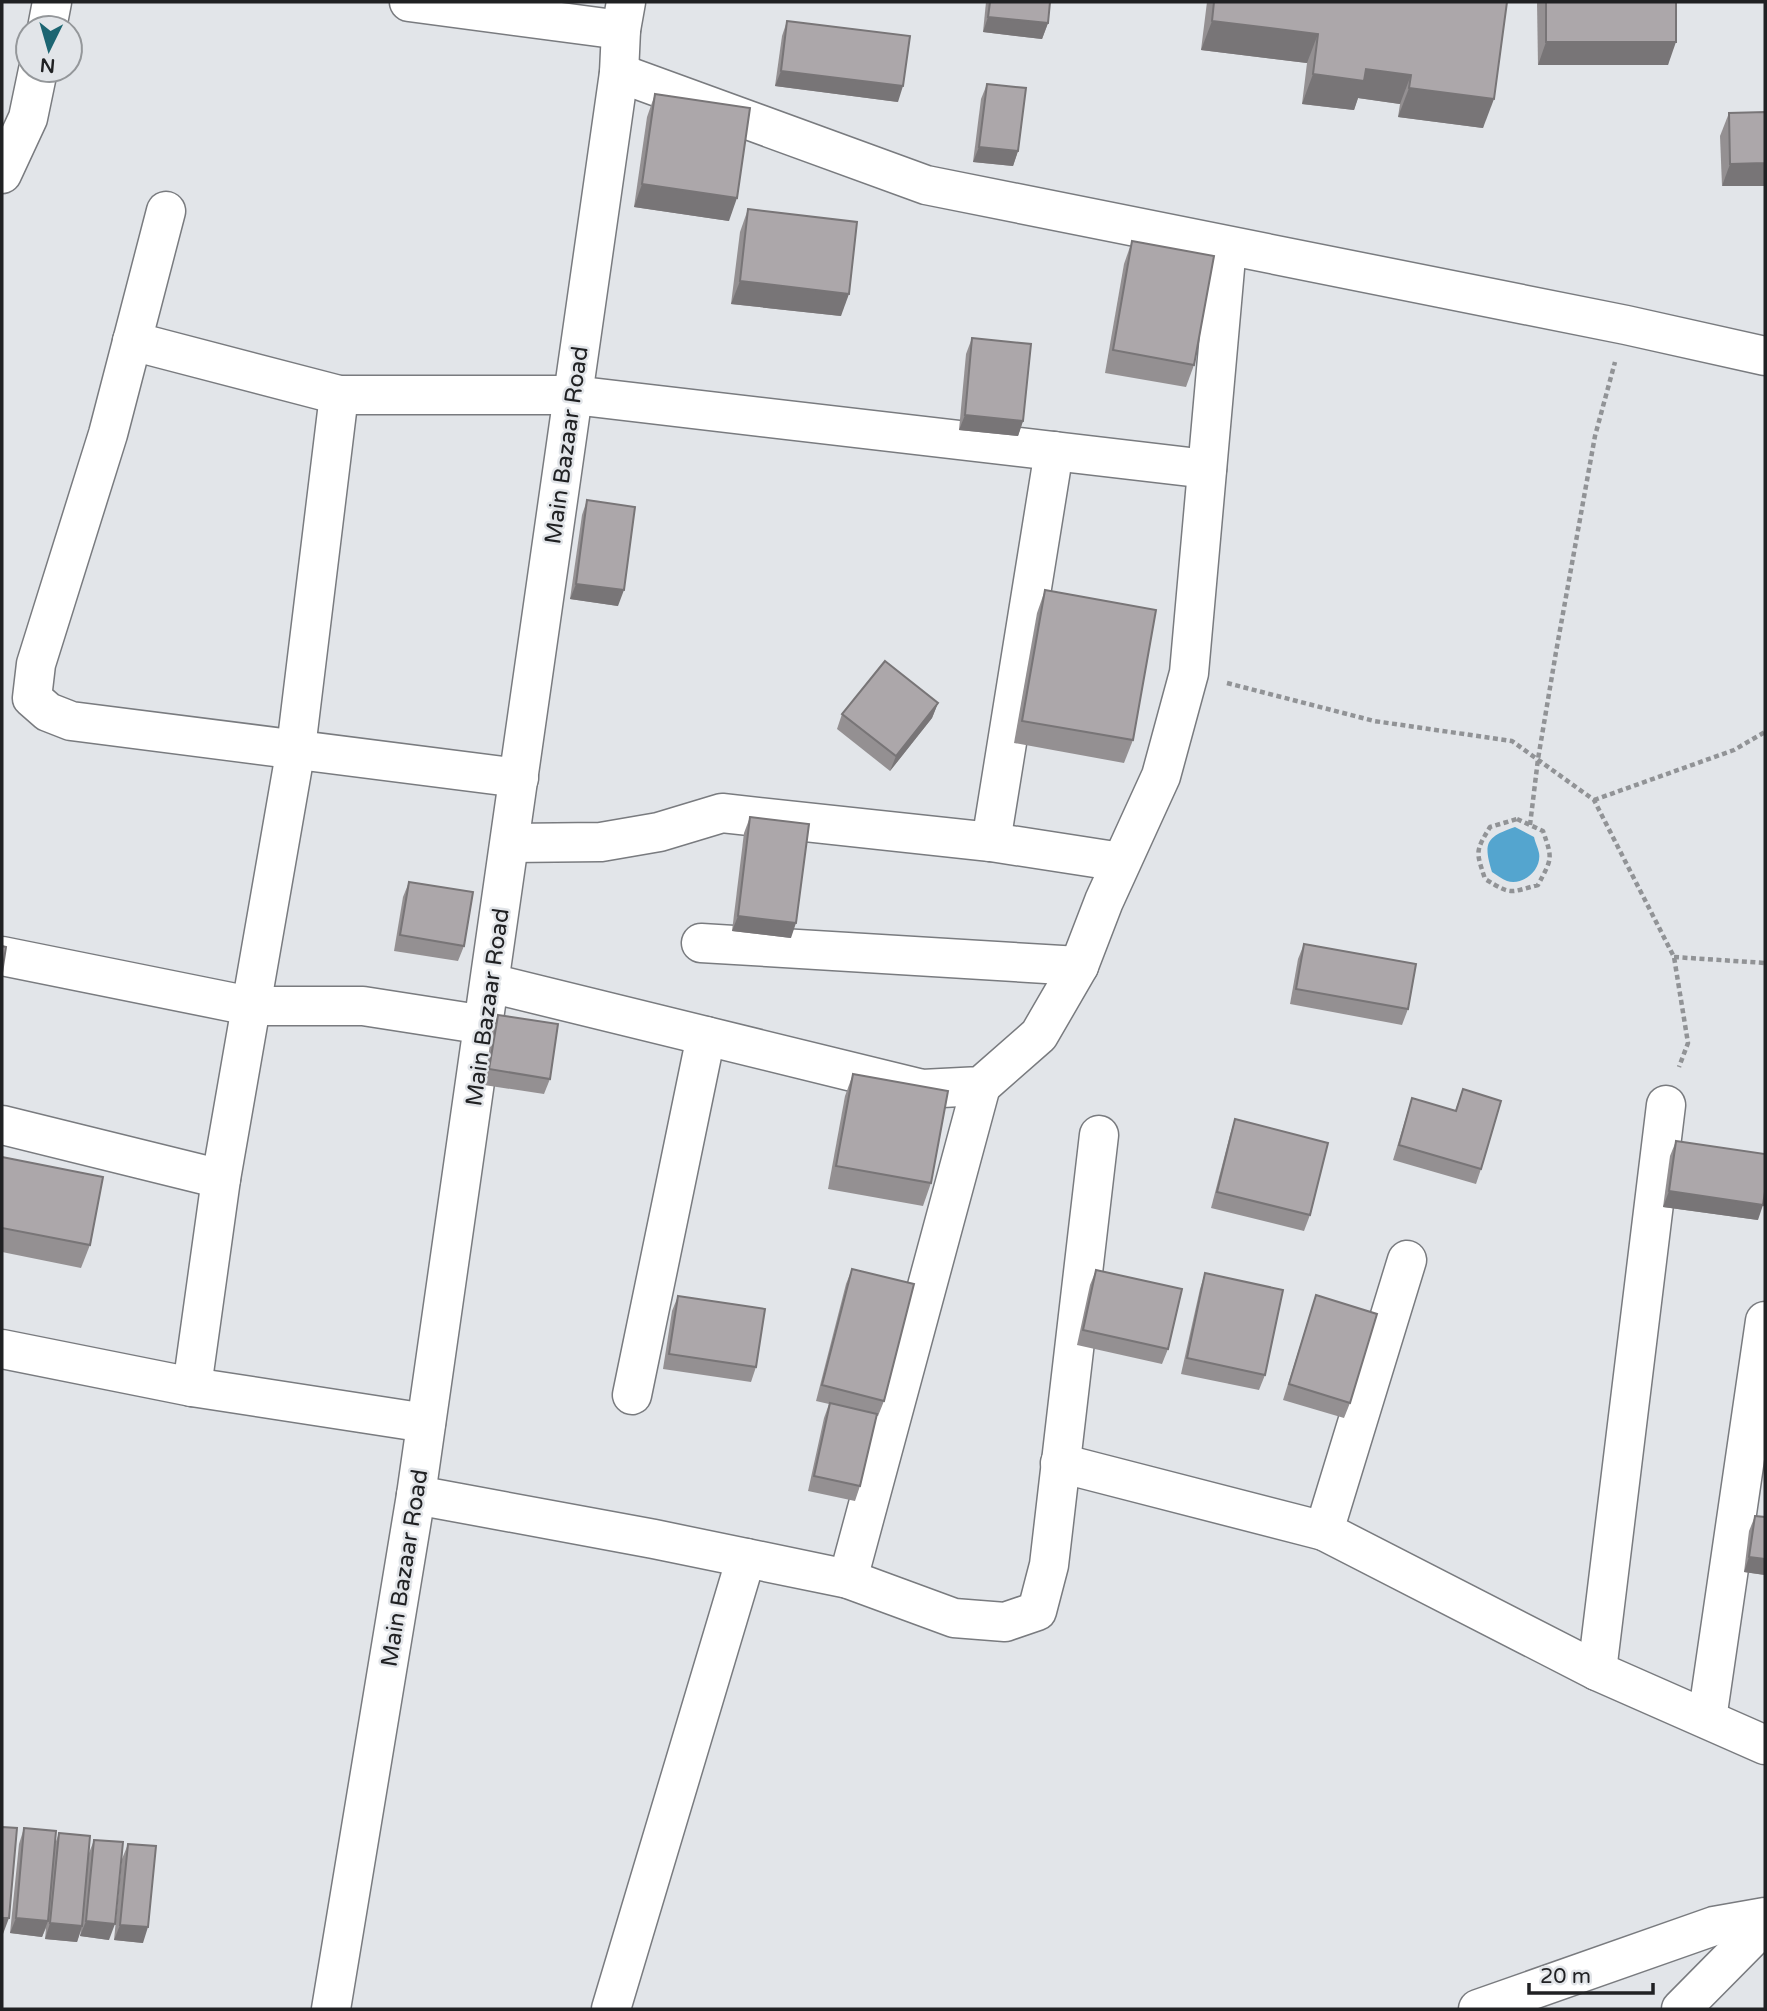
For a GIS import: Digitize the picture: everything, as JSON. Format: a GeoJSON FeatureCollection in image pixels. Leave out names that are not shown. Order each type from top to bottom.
{"type":"FeatureCollection","features":[{"type":"Feature","properties":{"kind":"street"},"geometry":{"type":"LineString","coordinates":[[410,2],[623,16]]}},
{"type":"Feature","properties":{"kind":"street","name":"Main Bazaar Road"},"geometry":{"type":"LineString","coordinates":[[331,2009],[416,1495],[485,1025],[619,73],[623,16]]}},
{"type":"Feature","properties":{"kind":"street"},"geometry":{"type":"LineString","coordinates":[[619,73],[926,185],[1626,325],[1765,356]]}},
{"type":"Feature","properties":{"kind":"street"},"geometry":{"type":"LineString","coordinates":[[2,174],[28,118],[35,84]]}},
{"type":"Feature","properties":{"kind":"street"},"geometry":{"type":"LineString","coordinates":[[166,211],[108,434],[36,664],[32,698],[48,712],[71,721],[519,778]]}},
{"type":"Feature","properties":{"kind":"street"},"geometry":{"type":"LineString","coordinates":[[848,1579],[981,1086],[1039,1035],[1079,966],[1121,862],[1161,776],[1189,673],[1227,246]]}},
{"type":"Feature","properties":{"kind":"street"},"geometry":{"type":"LineString","coordinates":[[132,341],[340,395],[573,395],[1207,469]]}},
{"type":"Feature","properties":{"kind":"street"},"geometry":{"type":"LineString","coordinates":[[192,1387],[221,1180],[296,748],[340,395]]}},
{"type":"Feature","properties":{"kind":"street"},"geometry":{"type":"LineString","coordinates":[[991,842],[1054,451]]}},
{"type":"Feature","properties":{"kind":"street"},"geometry":{"type":"LineString","coordinates":[[510,843],[601,842],[659,832],[722,813],[991,842],[1121,862]]}},
{"type":"Feature","properties":{"kind":"street"},"geometry":{"type":"LineString","coordinates":[[701,943],[1079,966]]}},
{"type":"Feature","properties":{"kind":"street"},"geometry":{"type":"LineString","coordinates":[[2,956],[250,1006],[363,1006],[485,1025]]}},
{"type":"Feature","properties":{"kind":"street"},"geometry":{"type":"LineString","coordinates":[[490,984],[922,1089],[981,1086]]}},
{"type":"Feature","properties":{"kind":"street"},"geometry":{"type":"LineString","coordinates":[[632,1395],[706,1036]]}},
{"type":"Feature","properties":{"kind":"street"},"geometry":{"type":"LineString","coordinates":[[1597,1671],[1666,1105]]}},
{"type":"Feature","properties":{"kind":"street"},"geometry":{"type":"LineString","coordinates":[[2,1125],[221,1180]]}},
{"type":"Feature","properties":{"kind":"street"},"geometry":{"type":"LineString","coordinates":[[416,1495],[848,1579],[954,1618],[1005,1622],[1037,1611],[1049,1565],[1099,1135]]}},
{"type":"Feature","properties":{"kind":"street"},"geometry":{"type":"LineString","coordinates":[[1324,1531],[1407,1260]]}},
{"type":"Feature","properties":{"kind":"street"},"geometry":{"type":"LineString","coordinates":[[1707,1719],[1765,1321]]}},
{"type":"Feature","properties":{"kind":"street"},"geometry":{"type":"LineString","coordinates":[[2,1349],[192,1387],[426,1423]]}},
{"type":"Feature","properties":{"kind":"street"},"geometry":{"type":"LineString","coordinates":[[1059,1463],[1324,1531],[1597,1671],[1765,1745]]}},
{"type":"Feature","properties":{"kind":"street"},"geometry":{"type":"LineString","coordinates":[[611,2009],[746,1558]]}},
{"type":"Feature","properties":{"kind":"street"},"geometry":{"type":"LineString","coordinates":[[1478,2009],[1714,1926],[1765,1917]]}},
{"type":"Feature","properties":{"kind":"street"},"geometry":{"type":"LineString","coordinates":[[1683,2009],[1765,1924]]}},
{"type":"Feature","properties":{"kind":"path"},"geometry":{"type":"LineString","coordinates":[[1530,825],[1538,760],[1595,436],[1626,325]]}},
{"type":"Feature","properties":{"kind":"path"},"geometry":{"type":"LineString","coordinates":[[1189,673],[1374,721],[1512,741],[1594,800],[1674,957],[1688,1043],[1666,1105]]}},
{"type":"Feature","properties":{"kind":"path"},"geometry":{"type":"LineString","coordinates":[[1594,800],[1734,750],[1765,732]]}},
{"type":"Feature","properties":{"kind":"path"},"geometry":{"type":"LineString","coordinates":[[1517,818],[1530,825],[1543,831],[1551,855],[1550,861],[1538,885],[1506,892],[1485,879],[1477,855],[1478,848],[1490,827],[1517,818]]}},
{"type":"Feature","properties":{"kind":"path"},"geometry":{"type":"LineString","coordinates":[[1674,957],[1765,963]]}},
{"type":"Feature","properties":{"kind":"water"},"geometry":{"type":"Polygon","coordinates":[[[1515,827],[1534,837],[1539,859],[1530,875],[1513,882],[1492,872],[1488,848],[1489,842],[1498,834],[1515,827]]]}},
{"type":"Feature","properties":{"kind":"building"},"geometry":{"type":"Polygon","coordinates":[[[990,2],[1050,2],[1048,23],[988,17],[990,2]]]}},
{"type":"Feature","properties":{"kind":"building"},"geometry":{"type":"Polygon","coordinates":[[[1214,2],[1507,2],[1494,99],[1409,88],[1411,75],[1366,69],[1364,81],[1313,74],[1318,34],[1212,21],[1214,2]]]}},
{"type":"Feature","properties":{"kind":"building"},"geometry":{"type":"Polygon","coordinates":[[[1546,2],[1676,2],[1676,42],[1546,42],[1546,2]]]}},
{"type":"Feature","properties":{"kind":"building"},"geometry":{"type":"Polygon","coordinates":[[[787,21],[910,36],[903,86],[781,71],[787,21]]]}},
{"type":"Feature","properties":{"kind":"building"},"geometry":{"type":"Polygon","coordinates":[[[987,84],[1026,88],[1018,151],[979,147],[987,84]]]}},
{"type":"Feature","properties":{"kind":"building"},"geometry":{"type":"Polygon","coordinates":[[[655,94],[750,108],[737,198],[642,184],[655,94]]]}},
{"type":"Feature","properties":{"kind":"building"},"geometry":{"type":"Polygon","coordinates":[[[1765,112],[1765,163],[1730,164],[1729,113],[1765,112]]]}},
{"type":"Feature","properties":{"kind":"building"},"geometry":{"type":"Polygon","coordinates":[[[748,209],[857,222],[849,294],[740,281],[748,209]]]}},
{"type":"Feature","properties":{"kind":"building"},"geometry":{"type":"Polygon","coordinates":[[[1132,241],[1214,256],[1194,365],[1113,350],[1132,241]]]}},
{"type":"Feature","properties":{"kind":"building"},"geometry":{"type":"Polygon","coordinates":[[[972,338],[1031,344],[1023,421],[965,415],[972,338]]]}},
{"type":"Feature","properties":{"kind":"building"},"geometry":{"type":"Polygon","coordinates":[[[587,500],[635,507],[624,590],[576,584],[587,500]]]}},
{"type":"Feature","properties":{"kind":"building"},"geometry":{"type":"Polygon","coordinates":[[[1045,590],[1156,610],[1133,740],[1022,721],[1045,590]]]}},
{"type":"Feature","properties":{"kind":"building"},"geometry":{"type":"Polygon","coordinates":[[[885,661],[938,703],[896,756],[842,714],[885,661]]]}},
{"type":"Feature","properties":{"kind":"building"},"geometry":{"type":"Polygon","coordinates":[[[750,817],[809,824],[796,923],[738,916],[750,817]]]}},
{"type":"Feature","properties":{"kind":"building"},"geometry":{"type":"Polygon","coordinates":[[[409,882],[473,892],[464,946],[400,935],[409,882]]]}},
{"type":"Feature","properties":{"kind":"building"},"geometry":{"type":"Polygon","coordinates":[[[1304,944],[1416,964],[1408,1009],[1296,989],[1304,944]]]}},
{"type":"Feature","properties":{"kind":"building"},"geometry":{"type":"Polygon","coordinates":[[[2,946],[6,947],[2,973],[2,946]]]}},
{"type":"Feature","properties":{"kind":"building"},"geometry":{"type":"Polygon","coordinates":[[[498,1015],[558,1024],[550,1079],[489,1069],[498,1015]]]}},
{"type":"Feature","properties":{"kind":"building"},"geometry":{"type":"Polygon","coordinates":[[[853,1074],[948,1091],[931,1183],[836,1166],[853,1074]]]}},
{"type":"Feature","properties":{"kind":"building"},"geometry":{"type":"Polygon","coordinates":[[[1463,1089],[1501,1101],[1481,1169],[1399,1145],[1412,1098],[1456,1111],[1463,1089]]]}},
{"type":"Feature","properties":{"kind":"building"},"geometry":{"type":"Polygon","coordinates":[[[1235,1119],[1328,1143],[1310,1215],[1217,1192],[1235,1119]]]}},
{"type":"Feature","properties":{"kind":"building"},"geometry":{"type":"Polygon","coordinates":[[[1676,1141],[1765,1154],[1763,1205],[1669,1191],[1676,1141]]]}},
{"type":"Feature","properties":{"kind":"building"},"geometry":{"type":"Polygon","coordinates":[[[2,1157],[103,1177],[90,1245],[2,1228],[2,1157]]]}},
{"type":"Feature","properties":{"kind":"building"},"geometry":{"type":"Polygon","coordinates":[[[852,1269],[914,1284],[884,1401],[822,1385],[852,1269]]]}},
{"type":"Feature","properties":{"kind":"building"},"geometry":{"type":"Polygon","coordinates":[[[1096,1270],[1182,1289],[1168,1349],[1083,1330],[1096,1270]]]}},
{"type":"Feature","properties":{"kind":"building"},"geometry":{"type":"Polygon","coordinates":[[[1205,1273],[1283,1290],[1265,1375],[1187,1358],[1205,1273]]]}},
{"type":"Feature","properties":{"kind":"building"},"geometry":{"type":"Polygon","coordinates":[[[1316,1295],[1377,1314],[1350,1403],[1289,1384],[1316,1295]]]}},
{"type":"Feature","properties":{"kind":"building"},"geometry":{"type":"Polygon","coordinates":[[[678,1296],[765,1309],[756,1367],[669,1354],[678,1296]]]}},
{"type":"Feature","properties":{"kind":"building"},"geometry":{"type":"Polygon","coordinates":[[[830,1403],[877,1414],[860,1486],[814,1476],[830,1403]]]}},
{"type":"Feature","properties":{"kind":"building"},"geometry":{"type":"Polygon","coordinates":[[[1755,1516],[1765,1517],[1765,1559],[1749,1557],[1755,1516]]]}},
{"type":"Feature","properties":{"kind":"building"},"geometry":{"type":"Polygon","coordinates":[[[2,1827],[17,1828],[9,1918],[2,1918],[2,1827]]]}},
{"type":"Feature","properties":{"kind":"building"},"geometry":{"type":"Polygon","coordinates":[[[24,1828],[56,1831],[48,1921],[16,1918],[24,1828]]]}},
{"type":"Feature","properties":{"kind":"building"},"geometry":{"type":"Polygon","coordinates":[[[59,1833],[90,1836],[82,1926],[50,1923],[59,1833]]]}},
{"type":"Feature","properties":{"kind":"building"},"geometry":{"type":"Polygon","coordinates":[[[94,1840],[123,1842],[115,1924],[86,1921],[94,1840]]]}},
{"type":"Feature","properties":{"kind":"building"},"geometry":{"type":"Polygon","coordinates":[[[128,1844],[156,1846],[148,1927],[120,1925],[128,1844]]]}}]}
